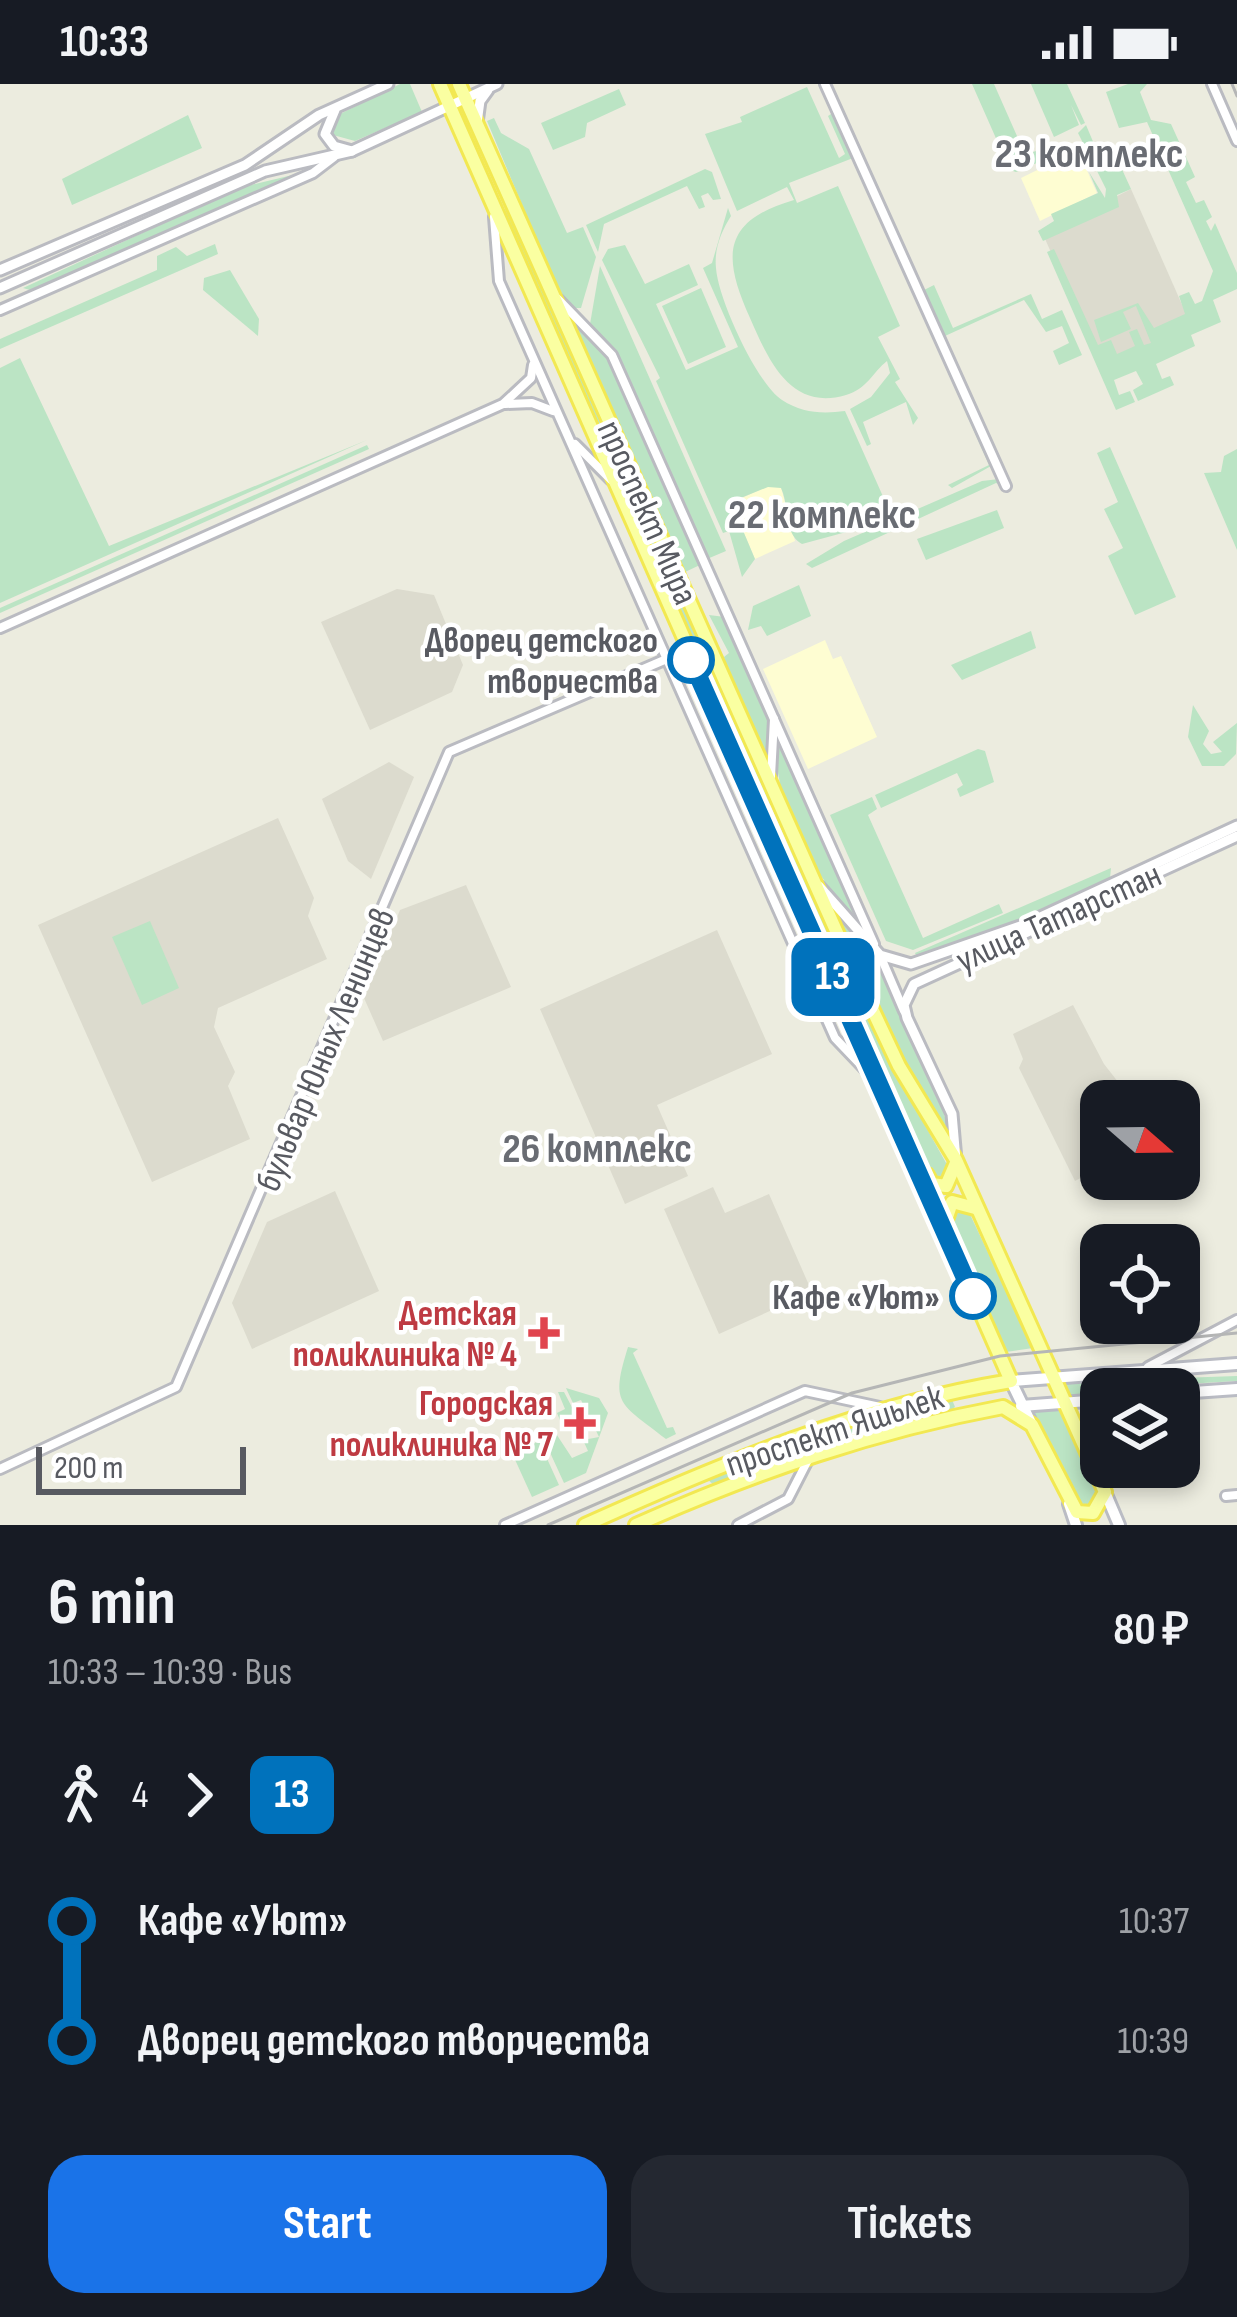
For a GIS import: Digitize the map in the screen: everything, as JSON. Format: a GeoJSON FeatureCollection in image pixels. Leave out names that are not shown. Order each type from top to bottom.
{"type":"FeatureCollection","features":[{"type":"Feature","properties":{"kind":"main road","name":"проспект Мира"},"geometry":{"type":"LineString","coordinates":[[440,84],[494,217],[1032,1425]]}},
{"type":"Feature","properties":{"kind":"main road","name":"проспект Мира"},"geometry":{"type":"LineString","coordinates":[[459,84],[899,1066],[956,1160],[1105,1492]]}},
{"type":"Feature","properties":{"kind":"main road"},"geometry":{"type":"LineString","coordinates":[[494,217],[499,205],[512,207]]}},
{"type":"Feature","properties":{"kind":"main road"},"geometry":{"type":"LineString","coordinates":[[764,821],[770,809],[784,813]]}},
{"type":"Feature","properties":{"kind":"main road"},"geometry":{"type":"LineString","coordinates":[[908,1143],[937,1186],[951,1183],[956,1160]]}},
{"type":"Feature","properties":{"kind":"main road"},"geometry":{"type":"LineString","coordinates":[[949,1236],[946,1207],[957,1201],[976,1208]]}},
{"type":"Feature","properties":{"kind":"main road","name":"проспект Яшьлек"},"geometry":{"type":"LineString","coordinates":[[1183,1368],[1237,1364]]}},
{"type":"Feature","properties":{"kind":"main road","name":"проспект Яшьлек"},"geometry":{"type":"LineString","coordinates":[[586,1525],[710,1469],[880,1407],[1012,1381],[1080,1374]]}},
{"type":"Feature","properties":{"kind":"main road"},"geometry":{"type":"LineString","coordinates":[[1200,1392],[1237,1389]]}},
{"type":"Feature","properties":{"kind":"main road"},"geometry":{"type":"LineString","coordinates":[[950,1392],[961,1401],[951,1416]]}},
{"type":"Feature","properties":{"kind":"main road","name":"проспект Яшьлек"},"geometry":{"type":"LineString","coordinates":[[636,1525],[814,1454],[1021,1401],[1080,1398]]}},
{"type":"Feature","properties":{"kind":"main road"},"geometry":{"type":"LineString","coordinates":[[1003,1407],[1032,1425],[1076,1525]]}},
{"type":"Feature","properties":{"kind":"main road"},"geometry":{"type":"LineString","coordinates":[[1078,1434],[1080,1424]]}},
{"type":"Feature","properties":{"kind":"main road"},"geometry":{"type":"LineString","coordinates":[[710,1469],[705,1480],[717,1489]]}},
{"type":"Feature","properties":{"kind":"main road"},"geometry":{"type":"LineString","coordinates":[[1069,1504],[1089,1514],[1098,1509],[1105,1492]]}},
{"type":"Feature","properties":{"kind":"main road"},"geometry":{"type":"LineString","coordinates":[[1105,1492],[1119,1525]]}},
{"type":"Feature","properties":{"kind":"street"},"geometry":{"type":"LineString","coordinates":[[0,270],[219,177],[339,106],[388,84]]}},
{"type":"Feature","properties":{"kind":"street"},"geometry":{"type":"LineString","coordinates":[[826,84],[1006,486]]}},
{"type":"Feature","properties":{"kind":"street"},"geometry":{"type":"LineString","coordinates":[[1212,84],[1237,141]]}},
{"type":"Feature","properties":{"kind":"street"},"geometry":{"type":"LineString","coordinates":[[0,288],[292,163],[352,152],[495,85]]}},
{"type":"Feature","properties":{"kind":"street"},"geometry":{"type":"LineString","coordinates":[[477,124],[480,101],[495,85]]}},
{"type":"Feature","properties":{"kind":"street"},"geometry":{"type":"LineString","coordinates":[[339,106],[325,134],[334,146],[352,152]]}},
{"type":"Feature","properties":{"kind":"street"},"geometry":{"type":"LineString","coordinates":[[279,144],[295,148],[292,163]]}},
{"type":"Feature","properties":{"kind":"street"},"geometry":{"type":"LineString","coordinates":[[0,310],[313,173],[334,158]]}},
{"type":"Feature","properties":{"kind":"street"},"geometry":{"type":"LineString","coordinates":[[494,217],[499,281],[557,414],[835,1038],[879,1083]]}},
{"type":"Feature","properties":{"kind":"street"},"geometry":{"type":"LineString","coordinates":[[552,294],[612,355],[952,1114],[956,1160]]}},
{"type":"Feature","properties":{"kind":"street"},"geometry":{"type":"LineString","coordinates":[[0,628],[503,404],[531,378],[533,358]]}},
{"type":"Feature","properties":{"kind":"street"},"geometry":{"type":"LineString","coordinates":[[503,404],[543,404],[557,414]]}},
{"type":"Feature","properties":{"kind":"street"},"geometry":{"type":"LineString","coordinates":[[569,439],[612,481]]}},
{"type":"Feature","properties":{"kind":"street","name":"бульвар Юных Ленинцев"},"geometry":{"type":"LineString","coordinates":[[0,1468],[160,1398],[182,1378],[448,752],[669,658]]}},
{"type":"Feature","properties":{"kind":"street"},"geometry":{"type":"LineString","coordinates":[[771,784],[774,718]]}},
{"type":"Feature","properties":{"kind":"street","name":"улица Татарстан"},"geometry":{"type":"LineString","coordinates":[[878,950],[911,964],[1024,925],[1237,826]]}},
{"type":"Feature","properties":{"kind":"street","name":"улица Татарстан"},"geometry":{"type":"LineString","coordinates":[[907,1018],[904,1005],[914,984],[1237,836]]}},
{"type":"Feature","properties":{"kind":"street"},"geometry":{"type":"LineString","coordinates":[[814,880],[878,950]]}},
{"type":"Feature","properties":{"kind":"street"},"geometry":{"type":"LineString","coordinates":[[946,949],[944,958],[951,964]]}},
{"type":"Feature","properties":{"kind":"street"},"geometry":{"type":"LineString","coordinates":[[1148,1368],[1237,1320]]}},
{"type":"Feature","properties":{"kind":"street"},"geometry":{"type":"LineString","coordinates":[[506,1525],[805,1391],[880,1407]]}},
{"type":"Feature","properties":{"kind":"street"},"geometry":{"type":"LineString","coordinates":[[738,1525],[788,1499],[814,1454]]}},
{"type":"Feature","properties":{"kind":"shaded area"},"geometry":{"type":"Polygon","coordinates":[[[400,84],[410,84],[422,112],[355,141],[333,135],[330,127],[336,116],[400,84]]]}},
{"type":"Feature","properties":{"kind":"shaded area"},"geometry":{"type":"Polygon","coordinates":[[[972,84],[994,84],[1025,154],[1040,150],[1037,142],[1046,135],[1055,155],[1016,172],[1010,170],[972,84]]]}},
{"type":"Feature","properties":{"kind":"shaded area"},"geometry":{"type":"Polygon","coordinates":[[[1031,84],[1067,84],[1085,123],[1081,125],[1071,105],[1079,125],[1054,137],[1031,84]]]}},
{"type":"Feature","properties":{"kind":"shaded area"},"geometry":{"type":"Polygon","coordinates":[[[1128,84],[1147,84],[1140,92],[1151,120],[1171,124],[1195,177],[1186,182],[1196,203],[1204,200],[1212,217],[1206,221],[1211,231],[1215,223],[1237,273],[1237,289],[1213,300],[1221,322],[1191,335],[1195,346],[1156,364],[1162,379],[1170,376],[1174,385],[1138,401],[1133,390],[1143,384],[1136,371],[1114,380],[1119,395],[1130,391],[1135,402],[1116,410],[1047,252],[1054,249],[1098,345],[1111,340],[1117,354],[1135,346],[1129,332],[1137,329],[1144,345],[1151,343],[1136,306],[1123,312],[1131,329],[1101,342],[1094,320],[1138,303],[1154,328],[1185,314],[1179,296],[1189,292],[1195,304],[1202,301],[1213,271],[1147,122],[1119,128],[1106,92],[1128,84]]]}},
{"type":"Feature","properties":{"kind":"shaded area"},"geometry":{"type":"Polygon","coordinates":[[[807,87],[839,158],[845,154],[828,116],[834,112],[991,466],[952,488],[948,485],[989,465],[853,158],[789,183],[797,203],[838,186],[900,326],[878,337],[900,379],[895,382],[918,418],[913,425],[906,402],[863,422],[871,444],[867,446],[850,409],[871,397],[890,373],[887,361],[853,392],[810,396],[796,389],[774,365],[741,296],[733,259],[741,230],[770,209],[794,200],[787,187],[737,211],[705,134],[742,122],[740,117],[807,87]]]}},
{"type":"Feature","properties":{"kind":"shaded area"},"geometry":{"type":"Polygon","coordinates":[[[619,89],[626,105],[587,123],[585,137],[553,150],[541,123],[619,89]]]}},
{"type":"Feature","properties":{"kind":"shaded area"},"geometry":{"type":"Polygon","coordinates":[[[188,115],[202,148],[72,205],[62,179],[188,115]]]}},
{"type":"Feature","properties":{"kind":"shaded area"},"geometry":{"type":"Polygon","coordinates":[[[494,118],[501,133],[529,149],[567,233],[583,227],[596,257],[581,308],[572,308],[559,293],[487,121],[494,118]]]}},
{"type":"Feature","properties":{"kind":"shaded area"},"geometry":{"type":"Polygon","coordinates":[[[1086,125],[1105,170],[1120,165],[1131,189],[1117,195],[1119,207],[1043,241],[1038,231],[1054,221],[1051,214],[1098,193],[1089,172],[1105,198],[1106,189],[1078,133],[1086,125]]]}},
{"type":"Feature","properties":{"kind":"shaded area"},"geometry":{"type":"Polygon","coordinates":[[[1078,150],[1097,193],[1040,221],[1021,178],[1078,150]]]}},
{"type":"Feature","properties":{"kind":"shaded area"},"geometry":{"type":"Polygon","coordinates":[[[705,169],[712,172],[721,199],[713,200],[708,193],[701,196],[705,207],[699,209],[687,186],[604,224],[598,252],[586,225],[705,169]]]}},
{"type":"Feature","properties":{"kind":"shaded area"},"geometry":{"type":"Polygon","coordinates":[[[301,173],[30,290],[23,288],[242,187],[301,173]]]}},
{"type":"Feature","properties":{"kind":"shaded area"},"geometry":{"type":"Polygon","coordinates":[[[1131,189],[1191,325],[1101,368],[1043,234],[1131,189]]]}},
{"type":"Feature","properties":{"kind":"shaded area"},"geometry":{"type":"Polygon","coordinates":[[[728,208],[731,216],[719,241],[716,268],[740,340],[761,377],[782,400],[812,412],[845,411],[889,510],[850,531],[802,544],[789,526],[781,488],[768,487],[731,502],[755,559],[742,577],[729,531],[723,533],[656,381],[660,378],[602,260],[608,249],[625,245],[645,284],[689,264],[698,285],[656,304],[686,370],[738,347],[703,268],[712,263],[728,208]]]}},
{"type":"Feature","properties":{"kind":"shaded area"},"geometry":{"type":"Polygon","coordinates":[[[505,209],[774,804],[763,808],[500,211],[505,209]]]}},
{"type":"Feature","properties":{"kind":"shaded area"},"geometry":{"type":"Polygon","coordinates":[[[215,244],[218,254],[0,349],[0,339],[157,270],[157,256],[176,247],[187,256],[215,244]]]}},
{"type":"Feature","properties":{"kind":"shaded area"},"geometry":{"type":"Polygon","coordinates":[[[600,266],[726,551],[707,559],[614,353],[590,324],[600,266]]]}},
{"type":"Feature","properties":{"kind":"shaded area"},"geometry":{"type":"Polygon","coordinates":[[[230,270],[259,319],[258,336],[203,290],[204,278],[230,270]]]}},
{"type":"Feature","properties":{"kind":"shaded area"},"geometry":{"type":"Polygon","coordinates":[[[934,285],[953,328],[1031,294],[1042,319],[1062,310],[1082,355],[1059,365],[1053,351],[1069,343],[1062,326],[1046,332],[1024,300],[945,336],[924,290],[934,285]]]}},
{"type":"Feature","properties":{"kind":"shaded area"},"geometry":{"type":"Polygon","coordinates":[[[701,288],[726,347],[688,364],[662,306],[701,288]]]}},
{"type":"Feature","properties":{"kind":"shaded area"},"geometry":{"type":"Polygon","coordinates":[[[567,312],[610,357],[702,564],[683,573],[567,312]]]}},
{"type":"Feature","properties":{"kind":"shaded area"},"geometry":{"type":"Polygon","coordinates":[[[20,358],[109,546],[367,440],[0,603],[0,368],[20,358]]]}},
{"type":"Feature","properties":{"kind":"shaded area"},"geometry":{"type":"Polygon","coordinates":[[[367,445],[369,449],[0,613],[0,608],[367,445]]]}},
{"type":"Feature","properties":{"kind":"shaded area"},"geometry":{"type":"Polygon","coordinates":[[[1110,447],[1176,597],[1135,615],[1108,556],[1123,548],[1104,509],[1118,502],[1097,453],[1110,447]]]}},
{"type":"Feature","properties":{"kind":"shaded area"},"geometry":{"type":"Polygon","coordinates":[[[1237,449],[1237,550],[1204,473],[1221,472],[1224,456],[1237,449]]]}},
{"type":"Feature","properties":{"kind":"shaded area"},"geometry":{"type":"Polygon","coordinates":[[[999,479],[1001,485],[996,483],[812,568],[806,564],[844,541],[982,481],[999,479]]]}},
{"type":"Feature","properties":{"kind":"shaded area"},"geometry":{"type":"Polygon","coordinates":[[[768,486],[781,487],[795,541],[755,559],[731,503],[768,486]]]}},
{"type":"Feature","properties":{"kind":"shaded area"},"geometry":{"type":"Polygon","coordinates":[[[997,510],[1004,528],[926,560],[917,539],[997,510]]]}},
{"type":"Feature","properties":{"kind":"shaded area"},"geometry":{"type":"Polygon","coordinates":[[[799,585],[811,616],[767,636],[761,626],[748,630],[753,606],[799,585]]]}},
{"type":"Feature","properties":{"kind":"shaded area"},"geometry":{"type":"Polygon","coordinates":[[[397,589],[434,595],[463,665],[452,692],[370,730],[321,622],[397,589]]]}},
{"type":"Feature","properties":{"kind":"shaded area"},"geometry":{"type":"Polygon","coordinates":[[[709,615],[725,617],[771,719],[768,763],[726,671],[724,657],[729,653],[709,615]]]}},
{"type":"Feature","properties":{"kind":"shaded area"},"geometry":{"type":"Polygon","coordinates":[[[1031,631],[1036,648],[962,680],[951,665],[1031,631]]]}},
{"type":"Feature","properties":{"kind":"shaded area"},"geometry":{"type":"Polygon","coordinates":[[[825,640],[833,659],[841,656],[877,737],[808,769],[763,669],[825,640]]]}},
{"type":"Feature","properties":{"kind":"shaded area"},"geometry":{"type":"Polygon","coordinates":[[[1193,705],[1209,731],[1203,744],[1211,754],[1222,752],[1213,742],[1237,723],[1236,754],[1224,766],[1202,766],[1188,737],[1193,705]]]}},
{"type":"Feature","properties":{"kind":"shaded area"},"geometry":{"type":"Polygon","coordinates":[[[777,740],[864,928],[829,888],[801,842],[782,792],[777,740]]]}},
{"type":"Feature","properties":{"kind":"shaded area"},"geometry":{"type":"Polygon","coordinates":[[[978,749],[985,751],[994,782],[960,797],[957,789],[963,785],[957,773],[881,808],[875,795],[978,749]]]}},
{"type":"Feature","properties":{"kind":"shaded area"},"geometry":{"type":"Polygon","coordinates":[[[389,762],[414,777],[371,879],[348,861],[322,799],[389,762]]]}},
{"type":"Feature","properties":{"kind":"shaded area"},"geometry":{"type":"Polygon","coordinates":[[[872,797],[877,809],[868,815],[923,938],[999,904],[1003,913],[913,950],[886,941],[830,815],[872,797]]]}},
{"type":"Feature","properties":{"kind":"shaded area"},"geometry":{"type":"Polygon","coordinates":[[[771,813],[893,1068],[950,1170],[943,1183],[931,1176],[903,1119],[771,813]]]}},
{"type":"Feature","properties":{"kind":"shaded area"},"geometry":{"type":"Polygon","coordinates":[[[278,818],[314,898],[308,916],[327,959],[218,1008],[214,1027],[235,1072],[228,1086],[250,1139],[152,1182],[38,925],[278,818]]]}},
{"type":"Feature","properties":{"kind":"shaded area"},"geometry":{"type":"Polygon","coordinates":[[[1111,868],[1110,878],[1023,920],[917,957],[915,953],[1111,868]]]}},
{"type":"Feature","properties":{"kind":"shaded area"},"geometry":{"type":"Polygon","coordinates":[[[466,885],[511,987],[383,1041],[364,998],[400,910],[466,885]]]}},
{"type":"Feature","properties":{"kind":"shaded area"},"geometry":{"type":"Polygon","coordinates":[[[831,905],[873,949],[940,1099],[950,1135],[895,1049],[831,905]]]}},
{"type":"Feature","properties":{"kind":"shaded area"},"geometry":{"type":"Polygon","coordinates":[[[150,921],[179,988],[142,1005],[112,937],[150,921]]]}},
{"type":"Feature","properties":{"kind":"shaded area"},"geometry":{"type":"Polygon","coordinates":[[[717,930],[772,1054],[657,1105],[688,1176],[625,1204],[540,1009],[717,930]]]}},
{"type":"Feature","properties":{"kind":"shaded area"},"geometry":{"type":"Polygon","coordinates":[[[1073,1005],[1117,1080],[1080,1080],[1080,1178],[1075,1181],[1019,1068],[1023,1059],[1013,1034],[1073,1005]]]}},
{"type":"Feature","properties":{"kind":"shaded area"},"geometry":{"type":"Polygon","coordinates":[[[713,1187],[725,1213],[769,1194],[812,1292],[719,1334],[664,1209],[713,1187]]]}},
{"type":"Feature","properties":{"kind":"shaded area"},"geometry":{"type":"Polygon","coordinates":[[[335,1191],[379,1291],[252,1349],[232,1303],[267,1222],[335,1191]]]}},
{"type":"Feature","properties":{"kind":"shaded area"},"geometry":{"type":"Polygon","coordinates":[[[952,1208],[968,1210],[1033,1348],[1006,1352],[949,1214],[952,1208]]]}},
{"type":"Feature","properties":{"kind":"shaded area"},"geometry":{"type":"Polygon","coordinates":[[[628,1347],[638,1349],[633,1353],[667,1428],[673,1427],[676,1434],[666,1439],[623,1401],[620,1381],[628,1347]]]}},
{"type":"Feature","properties":{"kind":"shaded area"},"geometry":{"type":"Polygon","coordinates":[[[1237,1376],[1237,1381],[1200,1383],[1200,1377],[1237,1376]]]}},
{"type":"Feature","properties":{"kind":"shaded area"},"geometry":{"type":"Polygon","coordinates":[[[1080,1381],[1080,1394],[1068,1397],[1062,1382],[1080,1381]]]}},
{"type":"Feature","properties":{"kind":"shaded area"},"geometry":{"type":"Polygon","coordinates":[[[566,1388],[599,1398],[608,1413],[586,1473],[564,1483],[542,1435],[553,1429],[572,1458],[588,1451],[583,1440],[599,1437],[590,1418],[562,1425],[557,1413],[565,1409],[558,1392],[564,1392],[576,1415],[586,1410],[581,1400],[573,1403],[566,1388]]]}},
{"type":"Feature","properties":{"kind":"shaded area"},"geometry":{"type":"Polygon","coordinates":[[[951,1397],[955,1407],[951,1410],[863,1431],[714,1485],[708,1480],[859,1420],[951,1397]]]}},
{"type":"Feature","properties":{"kind":"shaded area"},"geometry":{"type":"Polygon","coordinates":[[[1060,1409],[1080,1455],[1080,1488],[1094,1488],[1097,1494],[1088,1507],[1078,1503],[1033,1410],[1060,1409]]]}},
{"type":"Feature","properties":{"kind":"shaded area"},"geometry":{"type":"Polygon","coordinates":[[[539,1441],[559,1485],[532,1497],[512,1453],[539,1441]]]}},
{"type":"Feature","properties":{"kind":"tram line"},"geometry":{"type":"LineString","coordinates":[[1232,84],[1237,96]]}},
{"type":"Feature","properties":{"kind":"tram line"},"geometry":{"type":"LineString","coordinates":[[548,1525],[852,1393],[1000,1356],[1237,1333]]}},
{"type":"Feature","properties":{"kind":"bus line","name":"13"},"geometry":{"type":"LineString","coordinates":[[691,660],[973,1296]]}},
{"type":"Feature","properties":{"kind":"place","name":"Дворец детского творчества"},"geometry":{"type":"Point","coordinates":[691,660]}},
{"type":"Feature","properties":{"kind":"place","name":"Кафе «Уют»"},"geometry":{"type":"Point","coordinates":[973,1296]}},
{"type":"Feature","properties":{"kind":"place","name":"Детская поликлиника № 4"},"geometry":{"type":"Point","coordinates":[544,1333]}},
{"type":"Feature","properties":{"kind":"place","name":"Городская поликлиника № 7"},"geometry":{"type":"Point","coordinates":[580,1423]}},
{"type":"Feature","properties":{"kind":"district","name":"23 комплекс"},"geometry":{"type":"Point","coordinates":[1089,152]}},
{"type":"Feature","properties":{"kind":"district","name":"22 комплекс"},"geometry":{"type":"Point","coordinates":[822,513]}},
{"type":"Feature","properties":{"kind":"district","name":"26 комплекс"},"geometry":{"type":"Point","coordinates":[597,1147]}}]}
